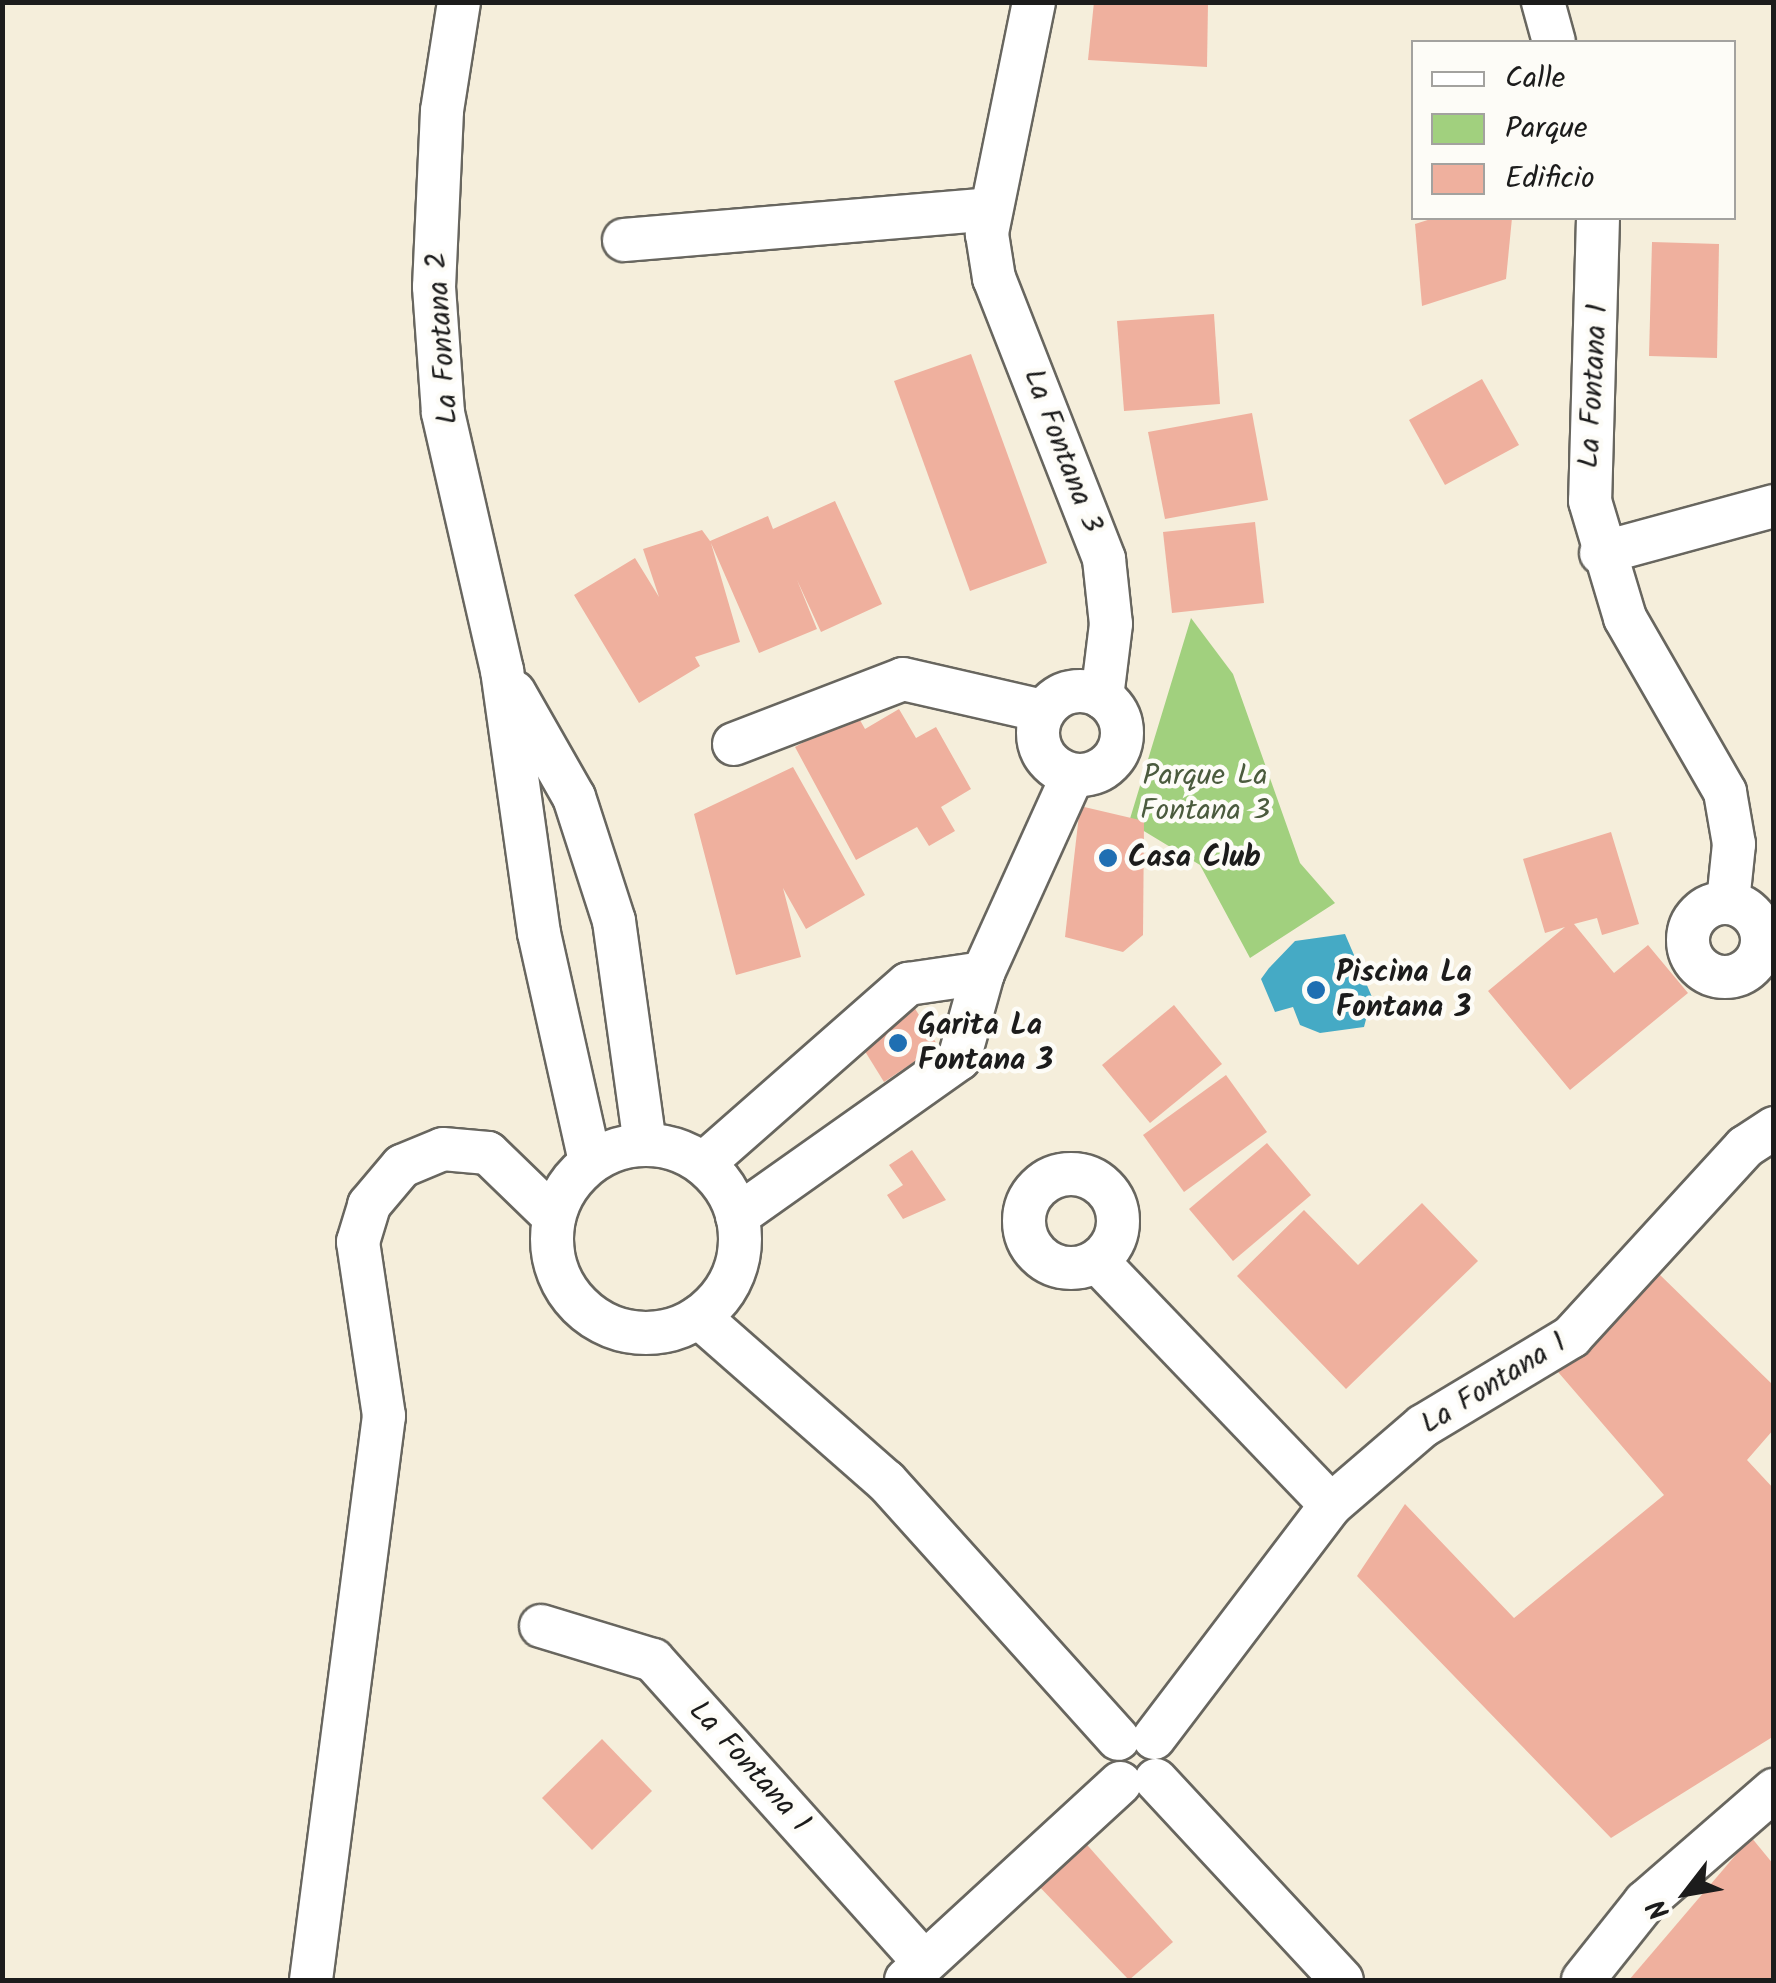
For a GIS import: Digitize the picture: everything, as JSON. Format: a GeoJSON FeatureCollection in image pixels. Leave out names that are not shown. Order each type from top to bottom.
{"type":"FeatureCollection","features":[{"type":"Feature","properties":{"kind":"street","name":"La Fontana 2"},"geometry":{"type":"LineString","coordinates":[[458,2],[442,111],[438,341],[443,413],[502,670],[540,933],[590,1162]]}},
{"type":"Feature","properties":{"kind":"street","name":"La Fontana 3"},"geometry":{"type":"LineString","coordinates":[[1034,2],[990,209],[994,278],[1104,559],[1111,624],[1102,696]]}},
{"type":"Feature","properties":{"kind":"street"},"geometry":{"type":"LineString","coordinates":[[1543,2],[1553,40]]}},
{"type":"Feature","properties":{"kind":"street"},"geometry":{"type":"LineString","coordinates":[[624,240],[990,209]]}},
{"type":"Feature","properties":{"kind":"street","name":"La Fontana 1"},"geometry":{"type":"LineString","coordinates":[[1598,220],[1587,446],[1602,553],[1625,618],[1724,792],[1734,844],[1728,902]]}},
{"type":"Feature","properties":{"kind":"street"},"geometry":{"type":"LineString","coordinates":[[1602,553],[1774,506]]}},
{"type":"Feature","properties":{"kind":"street","name":"La Fontana 2"},"geometry":{"type":"LineString","coordinates":[[502,670],[574,797],[614,921],[645,1145]]}},
{"type":"Feature","properties":{"kind":"street"},"geometry":{"type":"LineString","coordinates":[[734,744],[903,679],[1044,711]]}},
{"type":"Feature","properties":{"kind":"street"},"geometry":{"type":"LineString","coordinates":[[737,1216],[959,1059],[984,972],[1073,775],[1109,764],[1122,742],[1119,716],[1102,696],[1064,694],[1044,711]]}},
{"type":"Feature","properties":{"kind":"street"},"geometry":{"type":"LineString","coordinates":[[1044,711],[1046,758],[1073,775]]}},
{"type":"Feature","properties":{"kind":"street"},"geometry":{"type":"LineString","coordinates":[[703,1164],[908,984],[984,972]]}},
{"type":"Feature","properties":{"kind":"street","name":"La Fontana 1"},"geometry":{"type":"LineString","coordinates":[[1136,1739],[1331,1505],[1423,1426],[1571,1337],[1745,1146],[1774,1128]]}},
{"type":"Feature","properties":{"kind":"street"},"geometry":{"type":"LineString","coordinates":[[645,1145],[703,1164],[737,1216],[739,1252],[708,1309],[645,1334],[592,1316],[557,1272],[554,1217],[590,1162],[645,1145]]}},
{"type":"Feature","properties":{"kind":"street"},"geometry":{"type":"LineString","coordinates":[[310,1980],[384,1416],[358,1242],[369,1206],[402,1166],[443,1149],[488,1153],[554,1217]]}},
{"type":"Feature","properties":{"kind":"street"},"geometry":{"type":"LineString","coordinates":[[1097,1261],[1331,1505]]}},
{"type":"Feature","properties":{"kind":"street"},"geometry":{"type":"LineString","coordinates":[[708,1309],[886,1481],[999,1606],[1136,1739],[1164,1759],[1138,1782],[1342,1980]]}},
{"type":"Feature","properties":{"kind":"street","name":"La Fontana 1"},"geometry":{"type":"LineString","coordinates":[[541,1626],[653,1660],[914,1971],[1138,1782]]}},
{"type":"Feature","properties":{"kind":"street"},"geometry":{"type":"LineString","coordinates":[[1583,1980],[1644,1902],[1774,1790]]}},
{"type":"Feature","properties":{"kind":"green space","name":"Parque La Fontana 3"},"geometry":{"type":"Polygon","coordinates":[[[1191,618],[1233,674],[1300,863],[1335,903],[1250,958],[1200,865],[1129,822],[1191,618]]]}},
{"type":"Feature","properties":{"kind":"water","name":"Piscina La Fontana 3"},"geometry":{"type":"Polygon","coordinates":[[[1345,934],[1372,997],[1364,1027],[1320,1033],[1300,1025],[1293,1007],[1275,1012],[1261,979],[1269,968],[1295,941],[1345,934]]]}},
{"type":"Feature","properties":{"kind":"building"},"geometry":{"type":"Polygon","coordinates":[[[1094,2],[1208,2],[1207,67],[1088,60],[1094,2]]]}},
{"type":"Feature","properties":{"kind":"building"},"geometry":{"type":"Polygon","coordinates":[[[1428,220],[1512,220],[1506,279],[1422,306],[1415,224],[1428,220]]]}},
{"type":"Feature","properties":{"kind":"building"},"geometry":{"type":"Polygon","coordinates":[[[1652,242],[1719,244],[1717,358],[1649,356],[1652,242]]]}},
{"type":"Feature","properties":{"kind":"building"},"geometry":{"type":"Polygon","coordinates":[[[1214,314],[1220,404],[1124,411],[1117,321],[1214,314]]]}},
{"type":"Feature","properties":{"kind":"building"},"geometry":{"type":"Polygon","coordinates":[[[971,354],[1047,563],[970,591],[894,381],[971,354]]]}},
{"type":"Feature","properties":{"kind":"building"},"geometry":{"type":"Polygon","coordinates":[[[1482,379],[1519,445],[1445,485],[1409,420],[1482,379]]]}},
{"type":"Feature","properties":{"kind":"building"},"geometry":{"type":"Polygon","coordinates":[[[1252,413],[1268,500],[1165,519],[1148,432],[1252,413]]]}},
{"type":"Feature","properties":{"kind":"building"},"geometry":{"type":"Polygon","coordinates":[[[835,501],[882,604],[821,632],[797,580],[817,629],[759,653],[711,543],[740,642],[695,657],[700,666],[639,703],[574,595],[635,558],[659,597],[643,549],[702,530],[710,541],[768,516],[773,529],[835,501]]]}},
{"type":"Feature","properties":{"kind":"building"},"geometry":{"type":"Polygon","coordinates":[[[1255,522],[1264,603],[1172,613],[1163,532],[1255,522]]]}},
{"type":"Feature","properties":{"kind":"building"},"geometry":{"type":"Polygon","coordinates":[[[899,709],[916,738],[936,727],[971,789],[941,807],[955,831],[929,846],[917,827],[856,860],[795,747],[856,713],[865,729],[899,709]]]}},
{"type":"Feature","properties":{"kind":"building"},"geometry":{"type":"Polygon","coordinates":[[[793,767],[865,895],[806,929],[783,888],[801,957],[736,975],[694,814],[793,767]]]}},
{"type":"Feature","properties":{"kind":"building","name":"Casa Club"},"geometry":{"type":"Polygon","coordinates":[[[1080,806],[1144,821],[1143,935],[1123,952],[1065,937],[1080,806]]]}},
{"type":"Feature","properties":{"kind":"building"},"geometry":{"type":"Polygon","coordinates":[[[1611,832],[1639,924],[1602,935],[1597,918],[1574,924],[1614,973],[1648,945],[1688,993],[1570,1090],[1488,991],[1565,927],[1545,933],[1523,859],[1611,832]]]}},
{"type":"Feature","properties":{"kind":"building","name":"Garita La Fontana 3"},"geometry":{"type":"Polygon","coordinates":[[[911,1002],[938,1046],[884,1082],[858,1040],[911,1002]]]}},
{"type":"Feature","properties":{"kind":"building"},"geometry":{"type":"Polygon","coordinates":[[[1174,1005],[1222,1064],[1150,1123],[1102,1065],[1174,1005]]]}},
{"type":"Feature","properties":{"kind":"building"},"geometry":{"type":"Polygon","coordinates":[[[1226,1075],[1267,1132],[1184,1192],[1143,1135],[1226,1075]]]}},
{"type":"Feature","properties":{"kind":"building"},"geometry":{"type":"Polygon","coordinates":[[[1267,1143],[1311,1195],[1233,1261],[1189,1209],[1267,1143]]]}},
{"type":"Feature","properties":{"kind":"building"},"geometry":{"type":"Polygon","coordinates":[[[912,1150],[946,1200],[903,1219],[887,1195],[903,1185],[889,1165],[912,1150]]]}},
{"type":"Feature","properties":{"kind":"building"},"geometry":{"type":"Polygon","coordinates":[[[1422,1203],[1478,1261],[1346,1389],[1237,1276],[1304,1210],[1358,1265],[1422,1203]]]}},
{"type":"Feature","properties":{"kind":"building"},"geometry":{"type":"Polygon","coordinates":[[[1657,1272],[1774,1386],[1774,1429],[1747,1460],[1774,1489],[1774,1736],[1611,1838],[1357,1576],[1405,1504],[1514,1618],[1664,1495],[1552,1365],[1657,1272]]]}},
{"type":"Feature","properties":{"kind":"building"},"geometry":{"type":"Polygon","coordinates":[[[602,1739],[652,1791],[592,1850],[542,1798],[602,1739]]]}},
{"type":"Feature","properties":{"kind":"building"},"geometry":{"type":"Polygon","coordinates":[[[1751,1837],[1774,1865],[1774,1980],[1629,1980],[1751,1837]]]}},
{"type":"Feature","properties":{"kind":"building"},"geometry":{"type":"Polygon","coordinates":[[[1081,1838],[1173,1942],[1129,1980],[1033,1880],[1081,1838]]]}},
{"type":"Feature","properties":{"kind":"place","name":"Casa Club"},"geometry":{"type":"Point","coordinates":[1108,858]}},
{"type":"Feature","properties":{"kind":"place","name":"Piscina La Fontana 3"},"geometry":{"type":"Point","coordinates":[1316,990]}},
{"type":"Feature","properties":{"kind":"place","name":"Garita La Fontana 3"},"geometry":{"type":"Point","coordinates":[898,1043]}}]}
